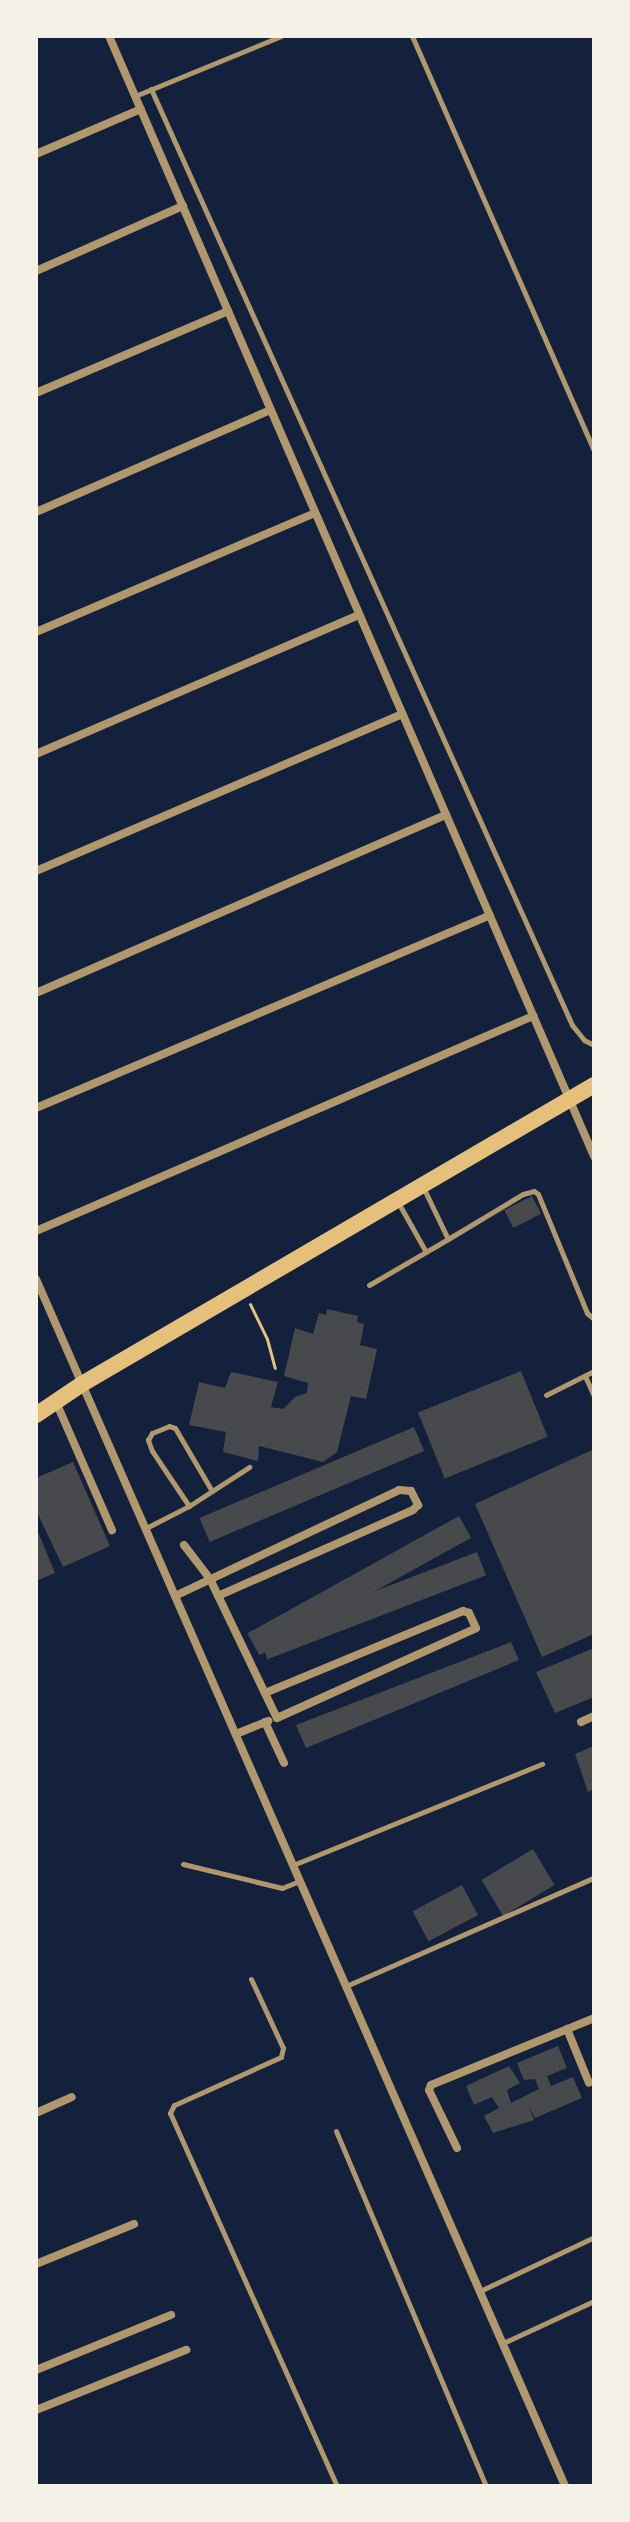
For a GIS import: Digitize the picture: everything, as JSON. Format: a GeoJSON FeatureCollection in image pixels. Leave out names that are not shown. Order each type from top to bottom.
{"type":"FeatureCollection","features":[{"type":"Feature","properties":{"kind":"main road"},"geometry":{"type":"LineString","coordinates":[[36,1415],[82,1384],[594,1085]]}},
{"type":"Feature","properties":{"kind":"street"},"geometry":{"type":"LineString","coordinates":[[109,36],[594,1156]]}},
{"type":"Feature","properties":{"kind":"street"},"geometry":{"type":"LineString","coordinates":[[36,154],[141,109]]}},
{"type":"Feature","properties":{"kind":"street"},"geometry":{"type":"LineString","coordinates":[[36,271],[183,206]]}},
{"type":"Feature","properties":{"kind":"street"},"geometry":{"type":"LineString","coordinates":[[36,393],[228,311]]}},
{"type":"Feature","properties":{"kind":"street"},"geometry":{"type":"LineString","coordinates":[[36,512],[271,410]]}},
{"type":"Feature","properties":{"kind":"street"},"geometry":{"type":"LineString","coordinates":[[36,632],[315,513]]}},
{"type":"Feature","properties":{"kind":"street"},"geometry":{"type":"LineString","coordinates":[[36,754],[359,615]]}},
{"type":"Feature","properties":{"kind":"street"},"geometry":{"type":"LineString","coordinates":[[36,871],[402,714]]}},
{"type":"Feature","properties":{"kind":"street"},"geometry":{"type":"LineString","coordinates":[[36,993],[446,815]]}},
{"type":"Feature","properties":{"kind":"street"},"geometry":{"type":"LineString","coordinates":[[36,1108],[490,915]]}},
{"type":"Feature","properties":{"kind":"street"},"geometry":{"type":"LineString","coordinates":[[36,1231],[533,1016]]}},
{"type":"Feature","properties":{"kind":"street"},"geometry":{"type":"LineString","coordinates":[[36,1279],[565,2486]]}},
{"type":"Feature","properties":{"kind":"street"},"geometry":{"type":"LineString","coordinates":[[56,1402],[112,1530]]}},
{"type":"Feature","properties":{"kind":"street"},"geometry":{"type":"LineString","coordinates":[[175,1596],[399,1490],[411,1491],[418,1505],[413,1510],[218,1596]]}},
{"type":"Feature","properties":{"kind":"street"},"geometry":{"type":"LineString","coordinates":[[184,1545],[210,1579],[277,1718]]}},
{"type":"Feature","properties":{"kind":"street"},"geometry":{"type":"LineString","coordinates":[[236,1734],[476,1628],[469,1613],[463,1611],[265,1693]]}},
{"type":"Feature","properties":{"kind":"street"},"geometry":{"type":"LineString","coordinates":[[581,1722],[594,1716]]}},
{"type":"Feature","properties":{"kind":"street"},"geometry":{"type":"LineString","coordinates":[[265,1722],[284,1763]]}},
{"type":"Feature","properties":{"kind":"street"},"geometry":{"type":"LineString","coordinates":[[457,2148],[429,2090],[431,2085],[594,2018]]}},
{"type":"Feature","properties":{"kind":"street"},"geometry":{"type":"LineString","coordinates":[[567,2029],[589,2083]]}},
{"type":"Feature","properties":{"kind":"street"},"geometry":{"type":"LineString","coordinates":[[36,2113],[72,2097]]}},
{"type":"Feature","properties":{"kind":"street"},"geometry":{"type":"LineString","coordinates":[[36,2264],[134,2224]]}},
{"type":"Feature","properties":{"kind":"street"},"geometry":{"type":"LineString","coordinates":[[36,2370],[171,2315]]}},
{"type":"Feature","properties":{"kind":"street"},"geometry":{"type":"LineString","coordinates":[[36,2410],[186,2350]]}},
{"type":"Feature","properties":{"kind":"lane"},"geometry":{"type":"LineString","coordinates":[[135,96],[281,36]]}},
{"type":"Feature","properties":{"kind":"lane"},"geometry":{"type":"LineString","coordinates":[[412,36],[594,450]]}},
{"type":"Feature","properties":{"kind":"lane"},"geometry":{"type":"LineString","coordinates":[[151,89],[572,1025],[584,1040],[594,1045]]}},
{"type":"Feature","properties":{"kind":"lane"},"geometry":{"type":"LineString","coordinates":[[422,1184],[448,1239]]}},
{"type":"Feature","properties":{"kind":"lane"},"geometry":{"type":"LineString","coordinates":[[369,1285],[534,1191],[541,1199],[587,1313],[594,1319]]}},
{"type":"Feature","properties":{"kind":"lane"},"geometry":{"type":"LineString","coordinates":[[397,1199],[426,1252]]}},
{"type":"Feature","properties":{"kind":"lane"},"geometry":{"type":"LineString","coordinates":[[546,1395],[594,1371]]}},
{"type":"Feature","properties":{"kind":"lane"},"geometry":{"type":"LineString","coordinates":[[585,1376],[594,1396]]}},
{"type":"Feature","properties":{"kind":"lane"},"geometry":{"type":"LineString","coordinates":[[189,1506],[152,1451],[148,1440],[152,1433],[169,1426],[175,1428],[212,1491]]}},
{"type":"Feature","properties":{"kind":"lane"},"geometry":{"type":"LineString","coordinates":[[146,1528],[189,1506],[249,1467]]}},
{"type":"Feature","properties":{"kind":"lane"},"geometry":{"type":"LineString","coordinates":[[293,1865],[542,1764]]}},
{"type":"Feature","properties":{"kind":"lane"},"geometry":{"type":"LineString","coordinates":[[183,1864],[282,1888],[300,1880]]}},
{"type":"Feature","properties":{"kind":"lane"},"geometry":{"type":"LineString","coordinates":[[346,1986],[593,1878]]}},
{"type":"Feature","properties":{"kind":"lane"},"geometry":{"type":"LineString","coordinates":[[251,1979],[283,2048],[281,2057],[174,2105],[170,2113],[337,2486]]}},
{"type":"Feature","properties":{"kind":"lane"},"geometry":{"type":"LineString","coordinates":[[336,2131],[486,2486]]}},
{"type":"Feature","properties":{"kind":"lane"},"geometry":{"type":"LineString","coordinates":[[480,2291],[594,2237]]}},
{"type":"Feature","properties":{"kind":"lane"},"geometry":{"type":"LineString","coordinates":[[503,2343],[594,2301]]}},
{"type":"Feature","properties":{"kind":"path"},"geometry":{"type":"LineString","coordinates":[[241,1291],[267,1339],[275,1368]]}},
{"type":"Feature","properties":{"kind":"building"},"geometry":{"type":"Polygon","coordinates":[[[532,1196],[541,1214],[513,1228],[504,1210],[532,1196]]]}},
{"type":"Feature","properties":{"kind":"building"},"geometry":{"type":"Polygon","coordinates":[[[327,1309],[358,1316],[357,1322],[364,1324],[360,1345],[377,1349],[366,1399],[351,1396],[337,1452],[323,1462],[259,1446],[258,1461],[223,1452],[226,1432],[189,1425],[199,1382],[225,1388],[231,1372],[278,1382],[271,1407],[283,1409],[295,1397],[307,1393],[308,1383],[284,1376],[295,1328],[313,1334],[319,1313],[326,1315],[327,1309]]]}},
{"type":"Feature","properties":{"kind":"building"},"geometry":{"type":"Polygon","coordinates":[[[521,1371],[548,1437],[445,1478],[418,1413],[521,1371]]]}},
{"type":"Feature","properties":{"kind":"building"},"geometry":{"type":"Polygon","coordinates":[[[414,1427],[424,1451],[210,1542],[200,1518],[414,1427]]]}},
{"type":"Feature","properties":{"kind":"building"},"geometry":{"type":"Polygon","coordinates":[[[594,1449],[594,1634],[542,1657],[475,1504],[594,1449]]]}},
{"type":"Feature","properties":{"kind":"building"},"geometry":{"type":"Polygon","coordinates":[[[73,1462],[110,1546],[63,1567],[36,1510],[36,1478],[73,1462]]]}},
{"type":"Feature","properties":{"kind":"building"},"geometry":{"type":"Polygon","coordinates":[[[459,1516],[471,1538],[259,1655],[247,1633],[459,1516]]]}},
{"type":"Feature","properties":{"kind":"building"},"geometry":{"type":"Polygon","coordinates":[[[36,1527],[55,1573],[36,1581],[36,1527]]]}},
{"type":"Feature","properties":{"kind":"building"},"geometry":{"type":"Polygon","coordinates":[[[477,1552],[486,1575],[268,1659],[259,1636],[477,1552]]]}},
{"type":"Feature","properties":{"kind":"building"},"geometry":{"type":"Polygon","coordinates":[[[511,1642],[519,1660],[306,1748],[296,1725],[511,1642]]]}},
{"type":"Feature","properties":{"kind":"building"},"geometry":{"type":"Polygon","coordinates":[[[594,1648],[594,1697],[555,1713],[536,1672],[594,1648]]]}},
{"type":"Feature","properties":{"kind":"building"},"geometry":{"type":"Polygon","coordinates":[[[594,1746],[594,1789],[588,1792],[575,1754],[594,1746]]]}},
{"type":"Feature","properties":{"kind":"building"},"geometry":{"type":"Polygon","coordinates":[[[533,1849],[555,1885],[503,1916],[482,1880],[533,1849]]]}},
{"type":"Feature","properties":{"kind":"building"},"geometry":{"type":"Polygon","coordinates":[[[462,1885],[478,1915],[429,1941],[413,1911],[462,1885]]]}},
{"type":"Feature","properties":{"kind":"building"},"geometry":{"type":"Polygon","coordinates":[[[558,2046],[567,2068],[547,2076],[551,2086],[573,2077],[582,2098],[535,2118],[529,2107],[534,2120],[493,2133],[484,2116],[499,2108],[492,2097],[474,2105],[466,2086],[509,2066],[520,2083],[507,2090],[511,2103],[539,2089],[535,2079],[524,2080],[517,2063],[558,2046]]]}}]}
